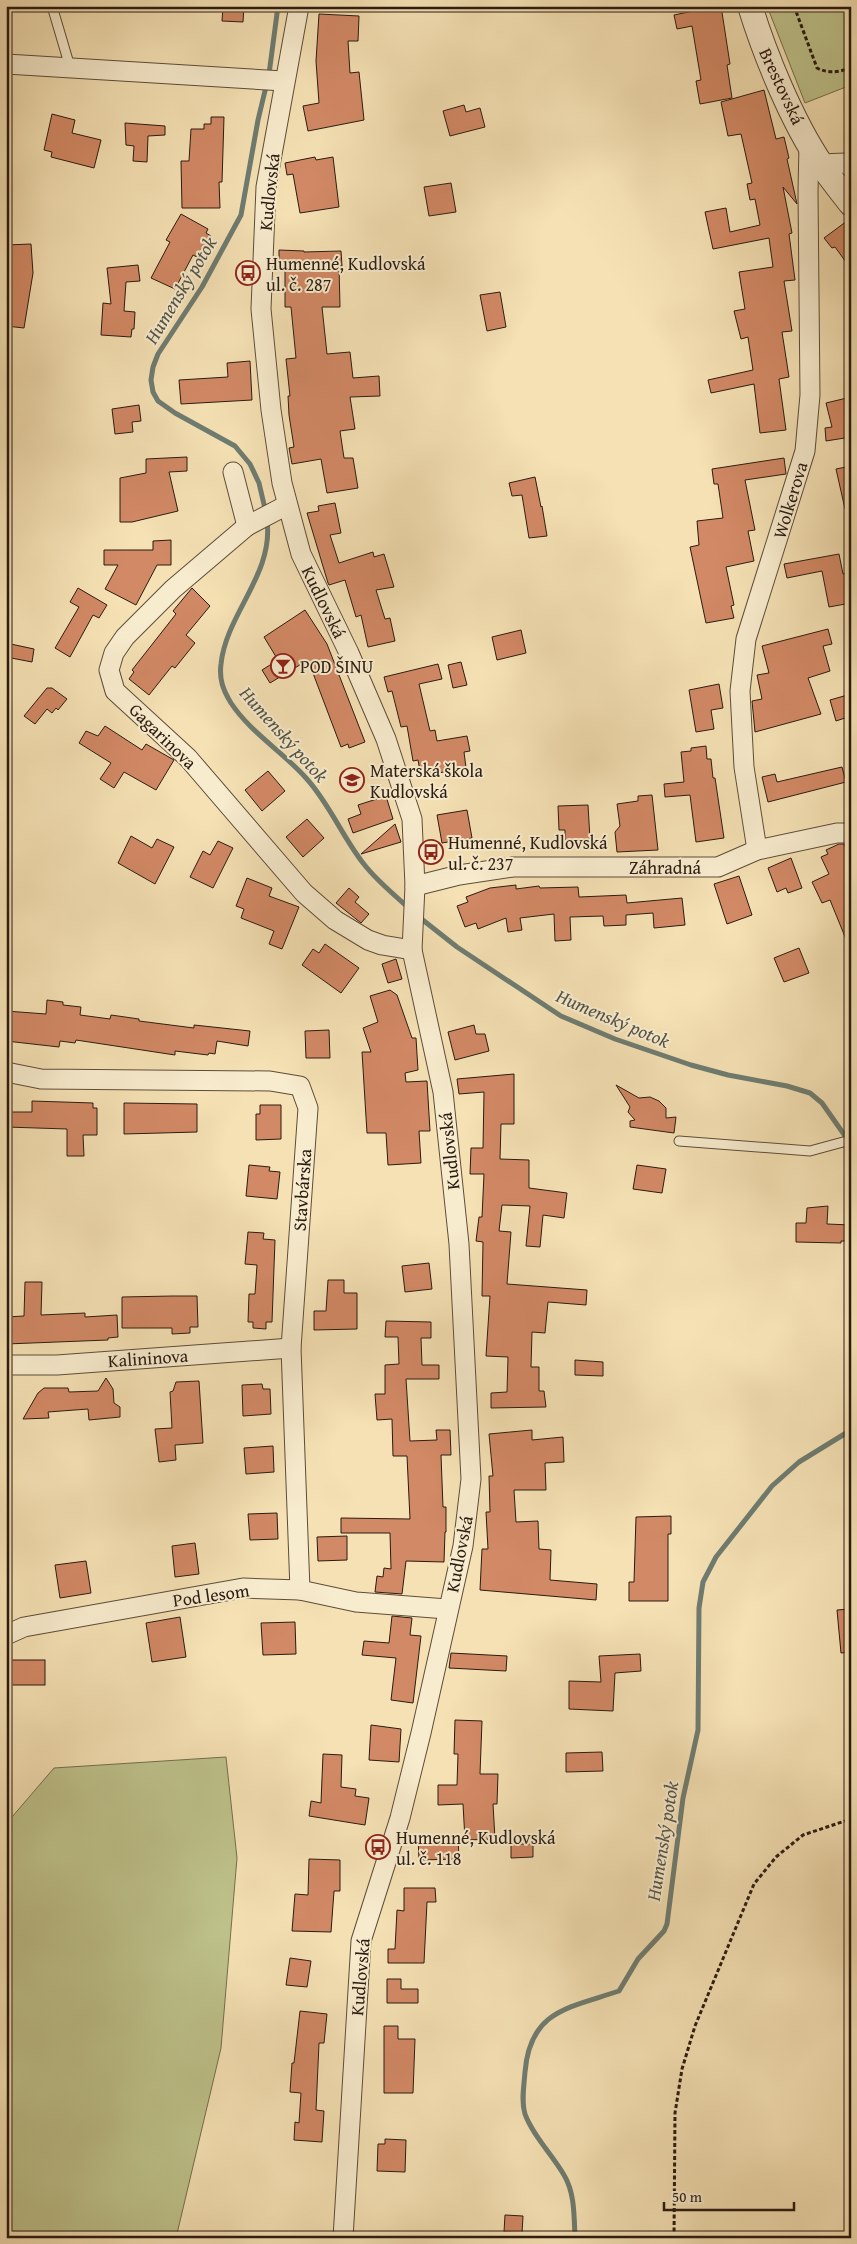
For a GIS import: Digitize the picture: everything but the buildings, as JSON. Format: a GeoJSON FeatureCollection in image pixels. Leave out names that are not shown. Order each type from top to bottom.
{"type":"FeatureCollection","features":[{"type":"Feature","properties":{"kind":"street","name":"Kudlovská"},"geometry":{"type":"LineString","coordinates":[[299,6],[282,81],[266,187],[261,309],[271,410],[282,483],[282,507],[301,554],[386,739],[412,819],[415,892],[412,950],[442,1092],[459,1244],[471,1479],[463,1546],[447,1609],[421,1734],[400,1818],[361,1941],[342,2238]]}},
{"type":"Feature","properties":{"kind":"street","name":"Brestovská"},"geometry":{"type":"LineString","coordinates":[[750,6],[766,52],[815,154],[851,204]]}},
{"type":"Feature","properties":{"kind":"street"},"geometry":{"type":"LineString","coordinates":[[6,64],[282,81]]}},
{"type":"Feature","properties":{"kind":"street"},"geometry":{"type":"LineString","coordinates":[[815,154],[845,163],[851,167]]}},
{"type":"Feature","properties":{"kind":"street","name":"Wolkerova"},"geometry":{"type":"LineString","coordinates":[[757,850],[744,767],[740,691],[746,639],[805,451],[810,394],[808,192],[815,154]]}},
{"type":"Feature","properties":{"kind":"street"},"geometry":{"type":"LineString","coordinates":[[233,472],[251,523]]}},
{"type":"Feature","properties":{"kind":"street","name":"Gagarinova"},"geometry":{"type":"LineString","coordinates":[[282,507],[251,523],[174,589],[125,637],[114,653],[109,670],[112,683],[116,691],[188,758],[310,899],[334,920],[368,940],[382,945],[412,950]]}},
{"type":"Feature","properties":{"kind":"street","name":"Záhradná"},"geometry":{"type":"LineString","coordinates":[[415,892],[459,875],[513,867],[718,866],[757,850],[837,833],[851,833]]}},
{"type":"Feature","properties":{"kind":"street","name":"Stavbárska"},"geometry":{"type":"LineString","coordinates":[[6,1072],[41,1079],[270,1081],[300,1086],[308,1108],[291,1348],[300,1590]]}},
{"type":"Feature","properties":{"kind":"street","name":"Kalininova"},"geometry":{"type":"LineString","coordinates":[[6,1365],[57,1364],[291,1348]]}},
{"type":"Feature","properties":{"kind":"street","name":"Pod lesom"},"geometry":{"type":"LineString","coordinates":[[6,1634],[24,1626],[243,1588],[300,1590],[356,1602],[447,1609]]}},
{"type":"Feature","properties":{"kind":"lane"},"geometry":{"type":"LineString","coordinates":[[52,6],[70,68]]}},
{"type":"Feature","properties":{"kind":"lane"},"geometry":{"type":"LineString","coordinates":[[679,1140],[810,1151],[847,1142]]}},
{"type":"Feature","properties":{"kind":"path"},"geometry":{"type":"LineString","coordinates":[[794,6],[817,68],[825,72],[837,72],[851,68]]}},
{"type":"Feature","properties":{"kind":"path"},"geometry":{"type":"LineString","coordinates":[[674,2238],[675,2113],[682,2068],[695,2026],[754,1884],[776,1858],[803,1835],[851,1819]]}},
{"type":"Feature","properties":{"kind":"green space"},"geometry":{"type":"Polygon","coordinates":[[[767,6],[851,6],[851,85],[805,103],[767,6]]]}},
{"type":"Feature","properties":{"kind":"green space"},"geometry":{"type":"Polygon","coordinates":[[[226,1757],[237,1858],[221,2048],[176,2238],[6,2238],[6,1824],[54,1768],[226,1757]]]}},
{"type":"Feature","properties":{"kind":"waterway","name":"Humenský potok"},"geometry":{"type":"LineString","coordinates":[[266,513],[259,483],[250,464],[235,446],[175,413],[158,401],[153,392],[151,380],[158,354],[202,287],[241,215],[258,120],[269,74],[278,6]]}},
{"type":"Feature","properties":{"kind":"waterway","name":"Humenský potok"},"geometry":{"type":"LineString","coordinates":[[267,521],[267,540],[263,559],[257,576],[231,628],[225,646],[221,664],[221,680],[224,689],[231,703],[257,733],[306,778],[329,809],[355,853],[368,869],[409,908]]}},
{"type":"Feature","properties":{"kind":"waterway","name":"Humenský potok"},"geometry":{"type":"LineString","coordinates":[[419,917],[457,947],[561,1016],[615,1039],[691,1065],[728,1075],[787,1086],[810,1093],[822,1103],[850,1143]]}},
{"type":"Feature","properties":{"kind":"waterway","name":"Humenský potok"},"geometry":{"type":"LineString","coordinates":[[575,2238],[573,2205],[568,2182],[533,2130],[525,2114],[523,2093],[528,2051],[535,2036],[544,2024],[555,2015],[584,2002],[619,1991],[638,1959],[664,1931],[667,1924],[683,1798],[698,1730],[699,1608],[703,1582],[716,1557],[772,1486],[799,1462],[851,1430]]}},
{"type":"Feature","properties":{"kind":"place","name":"Humenné, Kudlovská ul. č. 287"},"geometry":{"type":"Point","coordinates":[248,273]}},
{"type":"Feature","properties":{"kind":"place","name":"POD ŠINU"},"geometry":{"type":"Point","coordinates":[283,666]}},
{"type":"Feature","properties":{"kind":"place","name":"Materská škola Kudlovská"},"geometry":{"type":"Point","coordinates":[352,780]}},
{"type":"Feature","properties":{"kind":"place","name":"Humenné, Kudlovská ul. č. 237"},"geometry":{"type":"Point","coordinates":[431,852]}},
{"type":"Feature","properties":{"kind":"place","name":"Humenné, Kudlovská ul. č. 118"},"geometry":{"type":"Point","coordinates":[378,1847]}}]}
